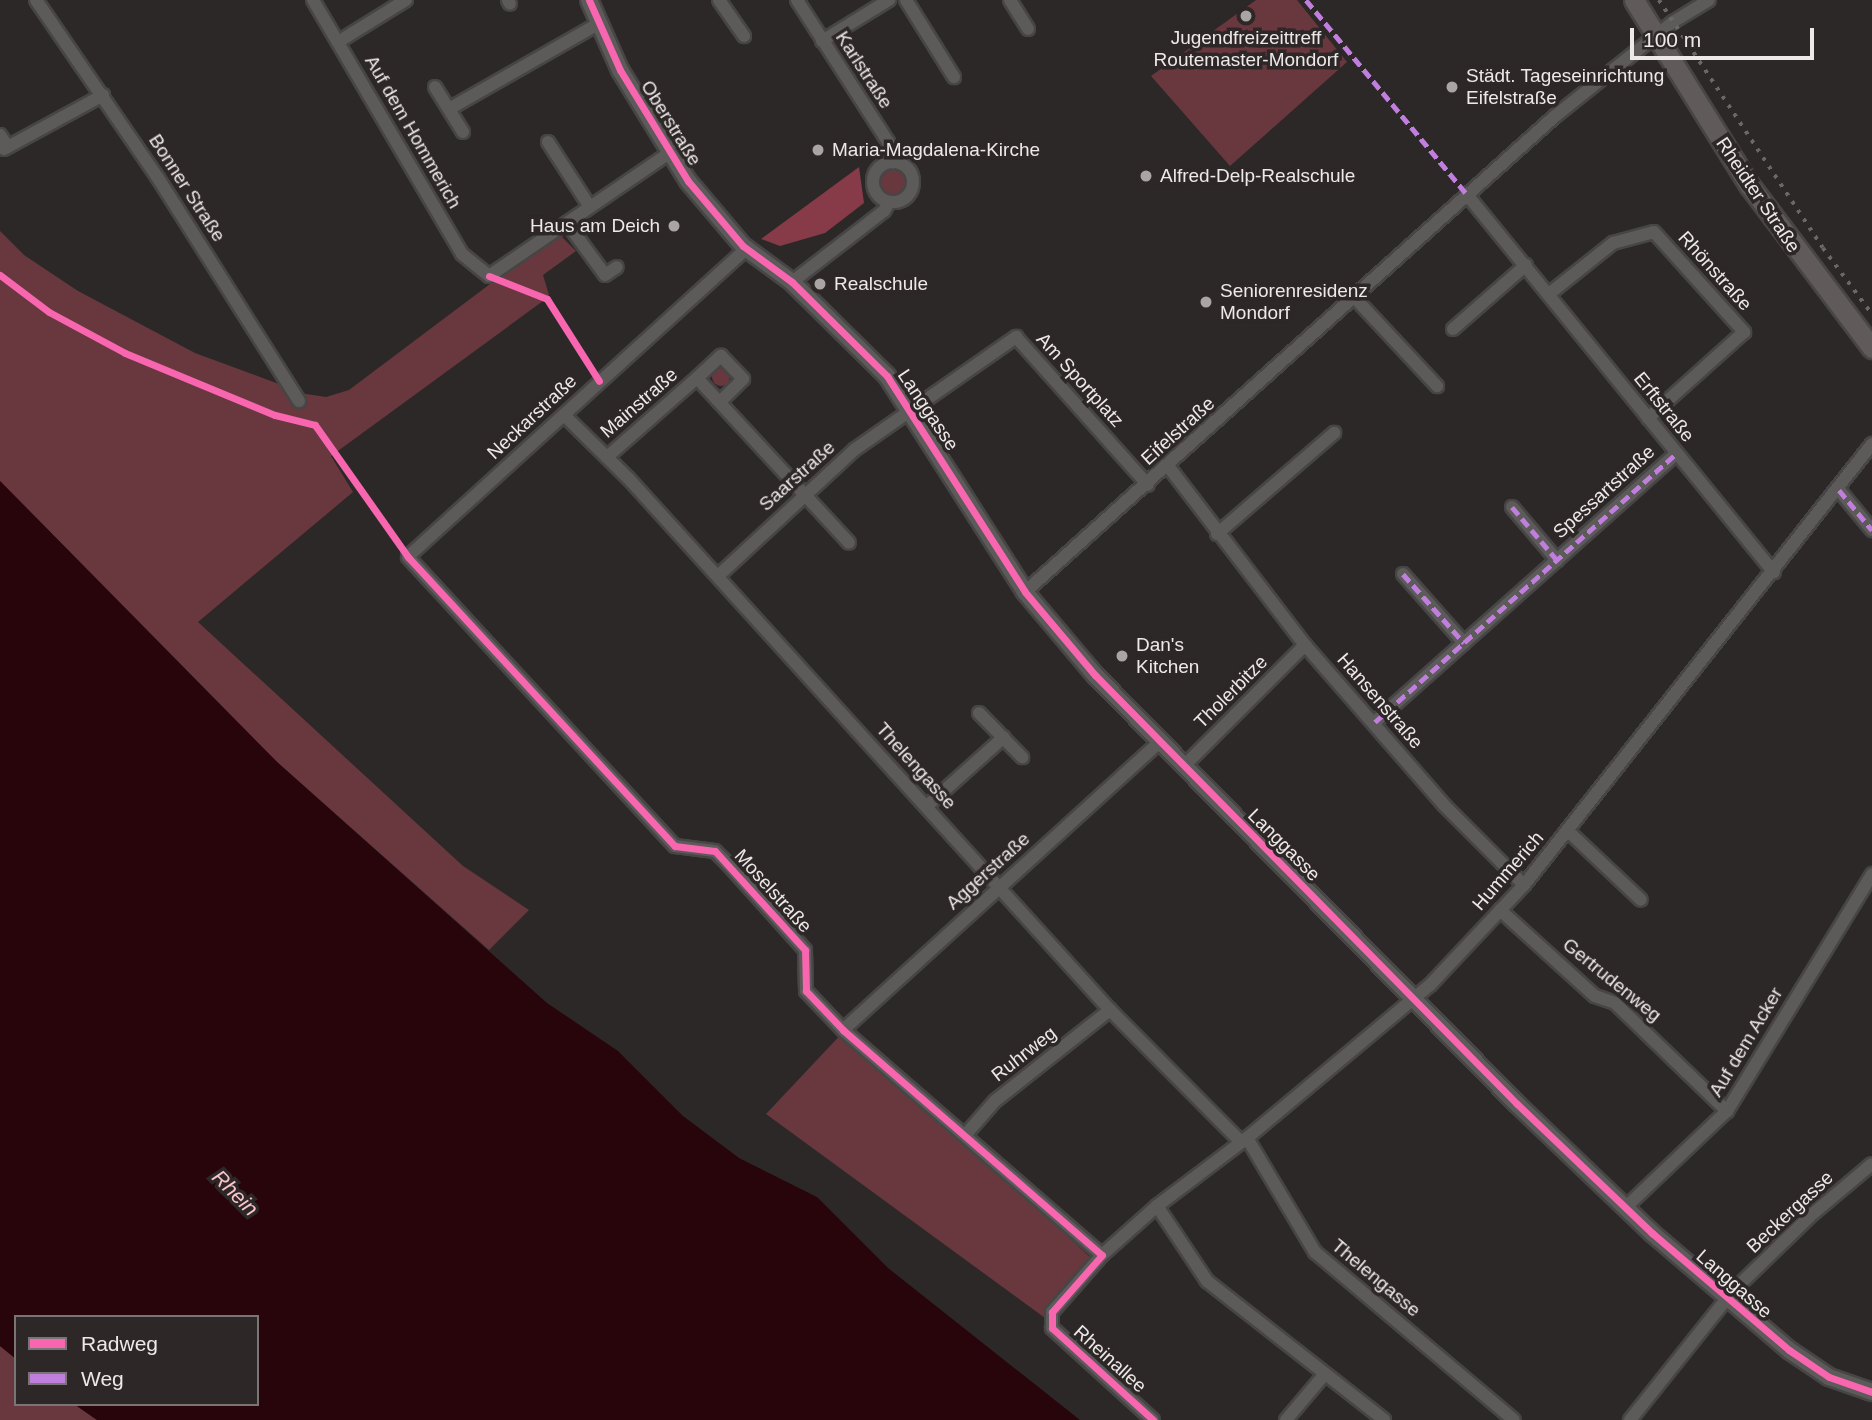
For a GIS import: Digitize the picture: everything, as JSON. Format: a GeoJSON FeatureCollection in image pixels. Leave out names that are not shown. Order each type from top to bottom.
{"type":"FeatureCollection","features":[{"type":"Feature","properties":{"kind":"main road","name":"Rheidter Straße"},"geometry":{"type":"LineString","coordinates":[[1634,0],[1776,224],[1872,348]]}},
{"type":"Feature","properties":{"kind":"street","name":"Bonner Straße"},"geometry":{"type":"LineString","coordinates":[[36,0],[103,94],[299,401]]}},
{"type":"Feature","properties":{"kind":"street","name":"Auf dem Hommerich"},"geometry":{"type":"LineString","coordinates":[[313,0],[462,254],[489,276],[567,223]]}},
{"type":"Feature","properties":{"kind":"street"},"geometry":{"type":"LineString","coordinates":[[338,42],[406,0]]}},
{"type":"Feature","properties":{"kind":"street","name":"Oberstraße"},"geometry":{"type":"LineString","coordinates":[[589,0],[620,70],[669,153],[746,249]]}},
{"type":"Feature","properties":{"kind":"street","name":"Karlstraße"},"geometry":{"type":"LineString","coordinates":[[792,282],[884,211],[889,202],[904,200],[913,185],[909,169],[893,162],[888,142],[797,0]]}},
{"type":"Feature","properties":{"kind":"street"},"geometry":{"type":"LineString","coordinates":[[822,41],[889,0]]}},
{"type":"Feature","properties":{"kind":"street"},"geometry":{"type":"LineString","coordinates":[[906,0],[954,78]]}},
{"type":"Feature","properties":{"kind":"street"},"geometry":{"type":"LineString","coordinates":[[1010,0],[1028,29]]}},
{"type":"Feature","properties":{"kind":"street","name":"Eifelstraße"},"geometry":{"type":"LineString","coordinates":[[1025,592],[1148,485],[1554,117],[1656,35],[1709,0]]}},
{"type":"Feature","properties":{"kind":"street"},"geometry":{"type":"LineString","coordinates":[[723,2],[744,36]]}},
{"type":"Feature","properties":{"kind":"street"},"geometry":{"type":"LineString","coordinates":[[449,109],[600,23]]}},
{"type":"Feature","properties":{"kind":"street"},"geometry":{"type":"LineString","coordinates":[[435,87],[463,132]]}},
{"type":"Feature","properties":{"kind":"street"},"geometry":{"type":"LineString","coordinates":[[0,135],[6,148],[103,94]]}},
{"type":"Feature","properties":{"kind":"street"},"geometry":{"type":"LineString","coordinates":[[548,142],[590,207]]}},
{"type":"Feature","properties":{"kind":"street"},"geometry":{"type":"LineString","coordinates":[[617,267],[606,275],[567,223],[669,153]]}},
{"type":"Feature","properties":{"kind":"street"},"geometry":{"type":"LineString","coordinates":[[889,202],[876,194],[873,180],[879,167],[893,162]]}},
{"type":"Feature","properties":{"kind":"street","name":"Erftstraße"},"geometry":{"type":"LineString","coordinates":[[1468,196],[1774,572]]}},
{"type":"Feature","properties":{"kind":"street","name":"Rhönstraße"},"geometry":{"type":"LineString","coordinates":[[1549,295],[1613,243],[1654,232],[1744,332],[1648,418]]}},
{"type":"Feature","properties":{"kind":"street","name":"Langgasse"},"geometry":{"type":"LineString","coordinates":[[746,249],[792,282],[887,376],[909,413],[940,454],[1025,592],[1095,675],[1412,998],[1625,1208],[1725,1300],[1829,1377],[1871,1390]]}},
{"type":"Feature","properties":{"kind":"street","name":"Neckarstraße"},"geometry":{"type":"LineString","coordinates":[[408,557],[746,249]]}},
{"type":"Feature","properties":{"kind":"street"},"geometry":{"type":"LineString","coordinates":[[1453,328],[1526,265]]}},
{"type":"Feature","properties":{"kind":"street"},"geometry":{"type":"LineString","coordinates":[[1354,297],[1437,386]]}},
{"type":"Feature","properties":{"kind":"street","name":"Am Sportplatz"},"geometry":{"type":"LineString","coordinates":[[909,413],[1016,337],[1148,485]]}},
{"type":"Feature","properties":{"kind":"street","name":"Mainstraße"},"geometry":{"type":"LineString","coordinates":[[607,457],[721,356],[743,379],[720,402]]}},
{"type":"Feature","properties":{"kind":"street","name":"Mainstraße"},"geometry":{"type":"LineString","coordinates":[[697,378],[849,543]]}},
{"type":"Feature","properties":{"kind":"street","name":"Saarstraße"},"geometry":{"type":"LineString","coordinates":[[718,576],[804,492],[854,450],[909,413]]}},
{"type":"Feature","properties":{"kind":"street","name":"Thelengasse"},"geometry":{"type":"LineString","coordinates":[[564,415],[718,576],[1110,1010],[1244,1140],[1315,1252],[1514,1420]]}},
{"type":"Feature","properties":{"kind":"street"},"geometry":{"type":"LineString","coordinates":[[1217,534],[1334,433]]}},
{"type":"Feature","properties":{"kind":"street","name":"Hummerich"},"geometry":{"type":"LineString","coordinates":[[1102,1255],[1157,1206],[1244,1140],[1412,998],[1524,885],[1839,490],[1872,444]]}},
{"type":"Feature","properties":{"kind":"street","name":"Spessartstraße"},"geometry":{"type":"LineString","coordinates":[[1374,722],[1677,453]]}},
{"type":"Feature","properties":{"kind":"street","name":"Hansenstraße"},"geometry":{"type":"LineString","coordinates":[[1168,466],[1217,534],[1305,645],[1444,805],[1524,885]]}},
{"type":"Feature","properties":{"kind":"street"},"geometry":{"type":"LineString","coordinates":[[1839,490],[1872,530]]}},
{"type":"Feature","properties":{"kind":"street","name":"Spessartstraße"},"geometry":{"type":"LineString","coordinates":[[1512,507],[1557,560]]}},
{"type":"Feature","properties":{"kind":"street","name":"Moselstraße"},"geometry":{"type":"LineString","coordinates":[[408,557],[675,846],[715,851],[727,863],[805,950],[806,991],[844,1030],[967,1133],[1102,1255]]}},
{"type":"Feature","properties":{"kind":"street"},"geometry":{"type":"LineString","coordinates":[[1403,573],[1464,643]]}},
{"type":"Feature","properties":{"kind":"street","name":"Tholerbitze"},"geometry":{"type":"LineString","coordinates":[[1184,766],[1305,645]]}},
{"type":"Feature","properties":{"kind":"street"},"geometry":{"type":"LineString","coordinates":[[979,713],[1022,757]]}},
{"type":"Feature","properties":{"kind":"street"},"geometry":{"type":"LineString","coordinates":[[927,806],[1004,737]]}},
{"type":"Feature","properties":{"kind":"street","name":"Aggerstraße"},"geometry":{"type":"LineString","coordinates":[[844,1030],[1160,742]]}},
{"type":"Feature","properties":{"kind":"street"},"geometry":{"type":"LineString","coordinates":[[1568,831],[1641,900]]}},
{"type":"Feature","properties":{"kind":"street","name":"Auf dem Acker"},"geometry":{"type":"LineString","coordinates":[[1625,1208],[1727,1111],[1872,874]]}},
{"type":"Feature","properties":{"kind":"street","name":"Gertrudenweg"},"geometry":{"type":"LineString","coordinates":[[1500,910],[1595,996],[1615,1003],[1727,1111]]}},
{"type":"Feature","properties":{"kind":"street","name":"Ruhrweg"},"geometry":{"type":"LineString","coordinates":[[967,1133],[995,1101],[1110,1010]]}},
{"type":"Feature","properties":{"kind":"street","name":"Beckergasse"},"geometry":{"type":"LineString","coordinates":[[1630,1420],[1725,1300],[1809,1217],[1872,1164]]}},
{"type":"Feature","properties":{"kind":"street"},"geometry":{"type":"LineString","coordinates":[[1157,1206],[1207,1281],[1384,1420]]}},
{"type":"Feature","properties":{"kind":"street","name":"Rheinallee"},"geometry":{"type":"LineString","coordinates":[[1102,1255],[1052,1311],[1052,1328],[1153,1420]]}},
{"type":"Feature","properties":{"kind":"street"},"geometry":{"type":"LineString","coordinates":[[1286,1420],[1324,1375]]}},
{"type":"Feature","properties":{"kind":"shaded area"},"geometry":{"type":"Polygon","coordinates":[[[1256,0],[1297,0],[1347,62],[1230,166],[1151,76],[1256,0]]]}},
{"type":"Feature","properties":{"kind":"shaded area"},"geometry":{"type":"Polygon","coordinates":[[[859,167],[864,203],[825,233],[780,246],[761,239],[859,167]]]}},
{"type":"Feature","properties":{"kind":"shaded area"},"geometry":{"type":"Polygon","coordinates":[[[892,167],[903,171],[907,182],[903,193],[892,197],[881,193],[877,182],[881,171],[892,167]]]}},
{"type":"Feature","properties":{"kind":"shaded area"},"geometry":{"type":"Polygon","coordinates":[[[0,231],[24,255],[78,291],[195,353],[306,394],[326,397],[349,390],[558,233],[576,251],[543,275],[549,295],[543,301],[331,456],[353,492],[198,622],[463,866],[529,910],[489,950],[277,762],[0,481],[0,231]]]}},
{"type":"Feature","properties":{"kind":"shaded area"},"geometry":{"type":"Polygon","coordinates":[[[721,368],[729,373],[730,377],[725,385],[721,386],[713,381],[712,377],[717,369],[721,368]]]}},
{"type":"Feature","properties":{"kind":"shaded area"},"geometry":{"type":"Polygon","coordinates":[[[847,1028],[1093,1260],[1045,1318],[766,1114],[847,1028]]]}},
{"type":"Feature","properties":{"kind":"shaded area"},"geometry":{"type":"Polygon","coordinates":[[[0,1346],[14,1357],[14,1406],[77,1406],[97,1420],[0,1420],[0,1346]]]}},
{"type":"Feature","properties":{"kind":"water","name":"Rhein"},"geometry":{"type":"Polygon","coordinates":[[[0,481],[277,762],[547,1003],[618,1051],[683,1116],[739,1158],[817,1197],[888,1268],[1080,1420],[97,1420],[77,1406],[259,1406],[259,1315],[14,1315],[14,1357],[0,1346],[0,481]]]}},
{"type":"Feature","properties":{"kind":"railway"},"geometry":{"type":"LineString","coordinates":[[1659,0],[1823,248],[1872,314]]}},
{"type":"Feature","properties":{"kind":"marked path"},"geometry":{"type":"LineString","coordinates":[[1306,0],[1468,196]]}},
{"type":"Feature","properties":{"kind":"marked path"},"geometry":{"type":"LineString","coordinates":[[1375,722],[1677,453]]}},
{"type":"Feature","properties":{"kind":"marked path"},"geometry":{"type":"LineString","coordinates":[[1839,490],[1872,530]]}},
{"type":"Feature","properties":{"kind":"marked path"},"geometry":{"type":"LineString","coordinates":[[1512,507],[1557,560]]}},
{"type":"Feature","properties":{"kind":"marked path"},"geometry":{"type":"LineString","coordinates":[[1403,574],[1464,643]]}},
{"type":"Feature","properties":{"kind":"cycle path"},"geometry":{"type":"LineString","coordinates":[[589,0],[620,70],[688,181],[743,246],[792,282],[887,376],[1025,592],[1095,675],[1517,1104],[1652,1233],[1789,1350],[1829,1377],[1872,1392]]}},
{"type":"Feature","properties":{"kind":"cycle path"},"geometry":{"type":"LineString","coordinates":[[0,275],[49,312],[125,353],[275,415],[315,425],[408,557],[675,846],[715,851],[805,950],[806,991],[843,1030],[1102,1255],[1052,1312],[1052,1328],[1153,1420]]}},
{"type":"Feature","properties":{"kind":"cycle path"},"geometry":{"type":"LineString","coordinates":[[489,276],[547,299],[599,381]]}},
{"type":"Feature","properties":{"kind":"place","name":"Jugendfreizeittreff Routemaster-Mondorf"},"geometry":{"type":"Point","coordinates":[1246,16]}},
{"type":"Feature","properties":{"kind":"place","name":"Städt. Tageseinrichtung Eifelstraße"},"geometry":{"type":"Point","coordinates":[1452,87]}},
{"type":"Feature","properties":{"kind":"place","name":"Maria-Magdalena-Kirche"},"geometry":{"type":"Point","coordinates":[818,150]}},
{"type":"Feature","properties":{"kind":"place","name":"Alfred-Delp-Realschule"},"geometry":{"type":"Point","coordinates":[1146,176]}},
{"type":"Feature","properties":{"kind":"place","name":"Haus am Deich"},"geometry":{"type":"Point","coordinates":[674,226]}},
{"type":"Feature","properties":{"kind":"place","name":"Realschule"},"geometry":{"type":"Point","coordinates":[820,284]}},
{"type":"Feature","properties":{"kind":"place","name":"Seniorenresidenz Mondorf"},"geometry":{"type":"Point","coordinates":[1206,302]}},
{"type":"Feature","properties":{"kind":"place","name":"Dan's Kitchen"},"geometry":{"type":"Point","coordinates":[1122,656]}}]}
